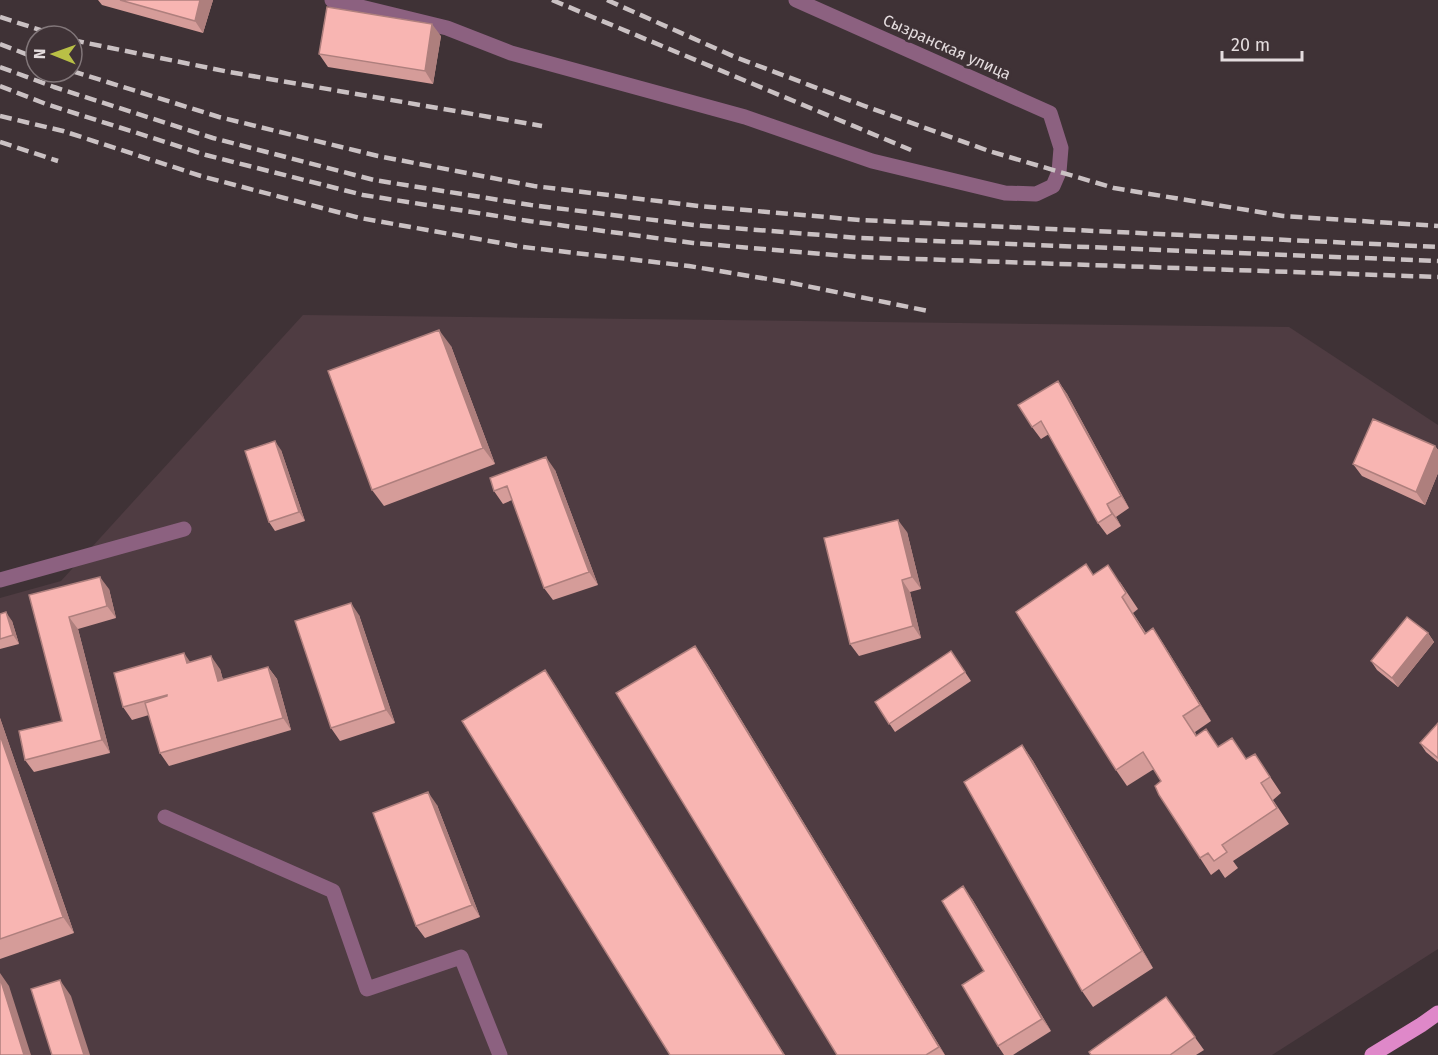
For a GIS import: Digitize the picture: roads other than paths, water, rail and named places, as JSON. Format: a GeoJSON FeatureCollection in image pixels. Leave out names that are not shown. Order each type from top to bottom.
{"type":"FeatureCollection","features":[{"type":"Feature","properties":{"kind":"main road"},"geometry":{"type":"LineString","coordinates":[[1372,1055],[1438,1013]]}},
{"type":"Feature","properties":{"kind":"street","name":"Сызранская улица"},"geometry":{"type":"LineString","coordinates":[[332,0],[447,28],[511,53],[745,117],[872,161],[1005,193],[1036,194],[1053,186],[1059,172],[1061,148],[1050,113],[796,0]]}},
{"type":"Feature","properties":{"kind":"street"},"geometry":{"type":"LineString","coordinates":[[0,580],[184,529]]}},
{"type":"Feature","properties":{"kind":"street"},"geometry":{"type":"LineString","coordinates":[[165,817],[333,891],[367,989],[461,957],[500,1055]]}},
{"type":"Feature","properties":{"kind":"street"},"geometry":{"type":"LineString","coordinates":[[1421,1025],[1438,1003]]}},
{"type":"Feature","properties":{"kind":"railway"},"geometry":{"type":"LineString","coordinates":[[552,0],[911,150]]}},
{"type":"Feature","properties":{"kind":"railway"},"geometry":{"type":"LineString","coordinates":[[607,0],[735,57],[862,105],[989,151],[1114,188],[1283,216],[1438,226]]}},
{"type":"Feature","properties":{"kind":"railway"},"geometry":{"type":"LineString","coordinates":[[0,17],[24,25]]}},
{"type":"Feature","properties":{"kind":"railway"},"geometry":{"type":"LineString","coordinates":[[84,42],[229,72],[542,126]]}},
{"type":"Feature","properties":{"kind":"railway"},"geometry":{"type":"LineString","coordinates":[[0,44],[24,53]]}},
{"type":"Feature","properties":{"kind":"railway"},"geometry":{"type":"LineString","coordinates":[[0,67],[54,87],[213,138],[374,180],[531,205],[694,225],[860,238],[1438,261]]}},
{"type":"Feature","properties":{"kind":"railway"},"geometry":{"type":"LineString","coordinates":[[84,75],[219,117],[378,156],[534,186],[699,206],[860,220],[1438,247]]}},
{"type":"Feature","properties":{"kind":"railway"},"geometry":{"type":"LineString","coordinates":[[0,86],[46,104],[206,155],[363,195],[529,221],[693,243],[859,257],[1438,277]]}},
{"type":"Feature","properties":{"kind":"railway"},"geometry":{"type":"LineString","coordinates":[[0,116],[63,131],[201,176],[360,218],[523,247],[689,266],[792,283],[928,311]]}},
{"type":"Feature","properties":{"kind":"railway"},"geometry":{"type":"LineString","coordinates":[[0,142],[58,161]]}}]}
